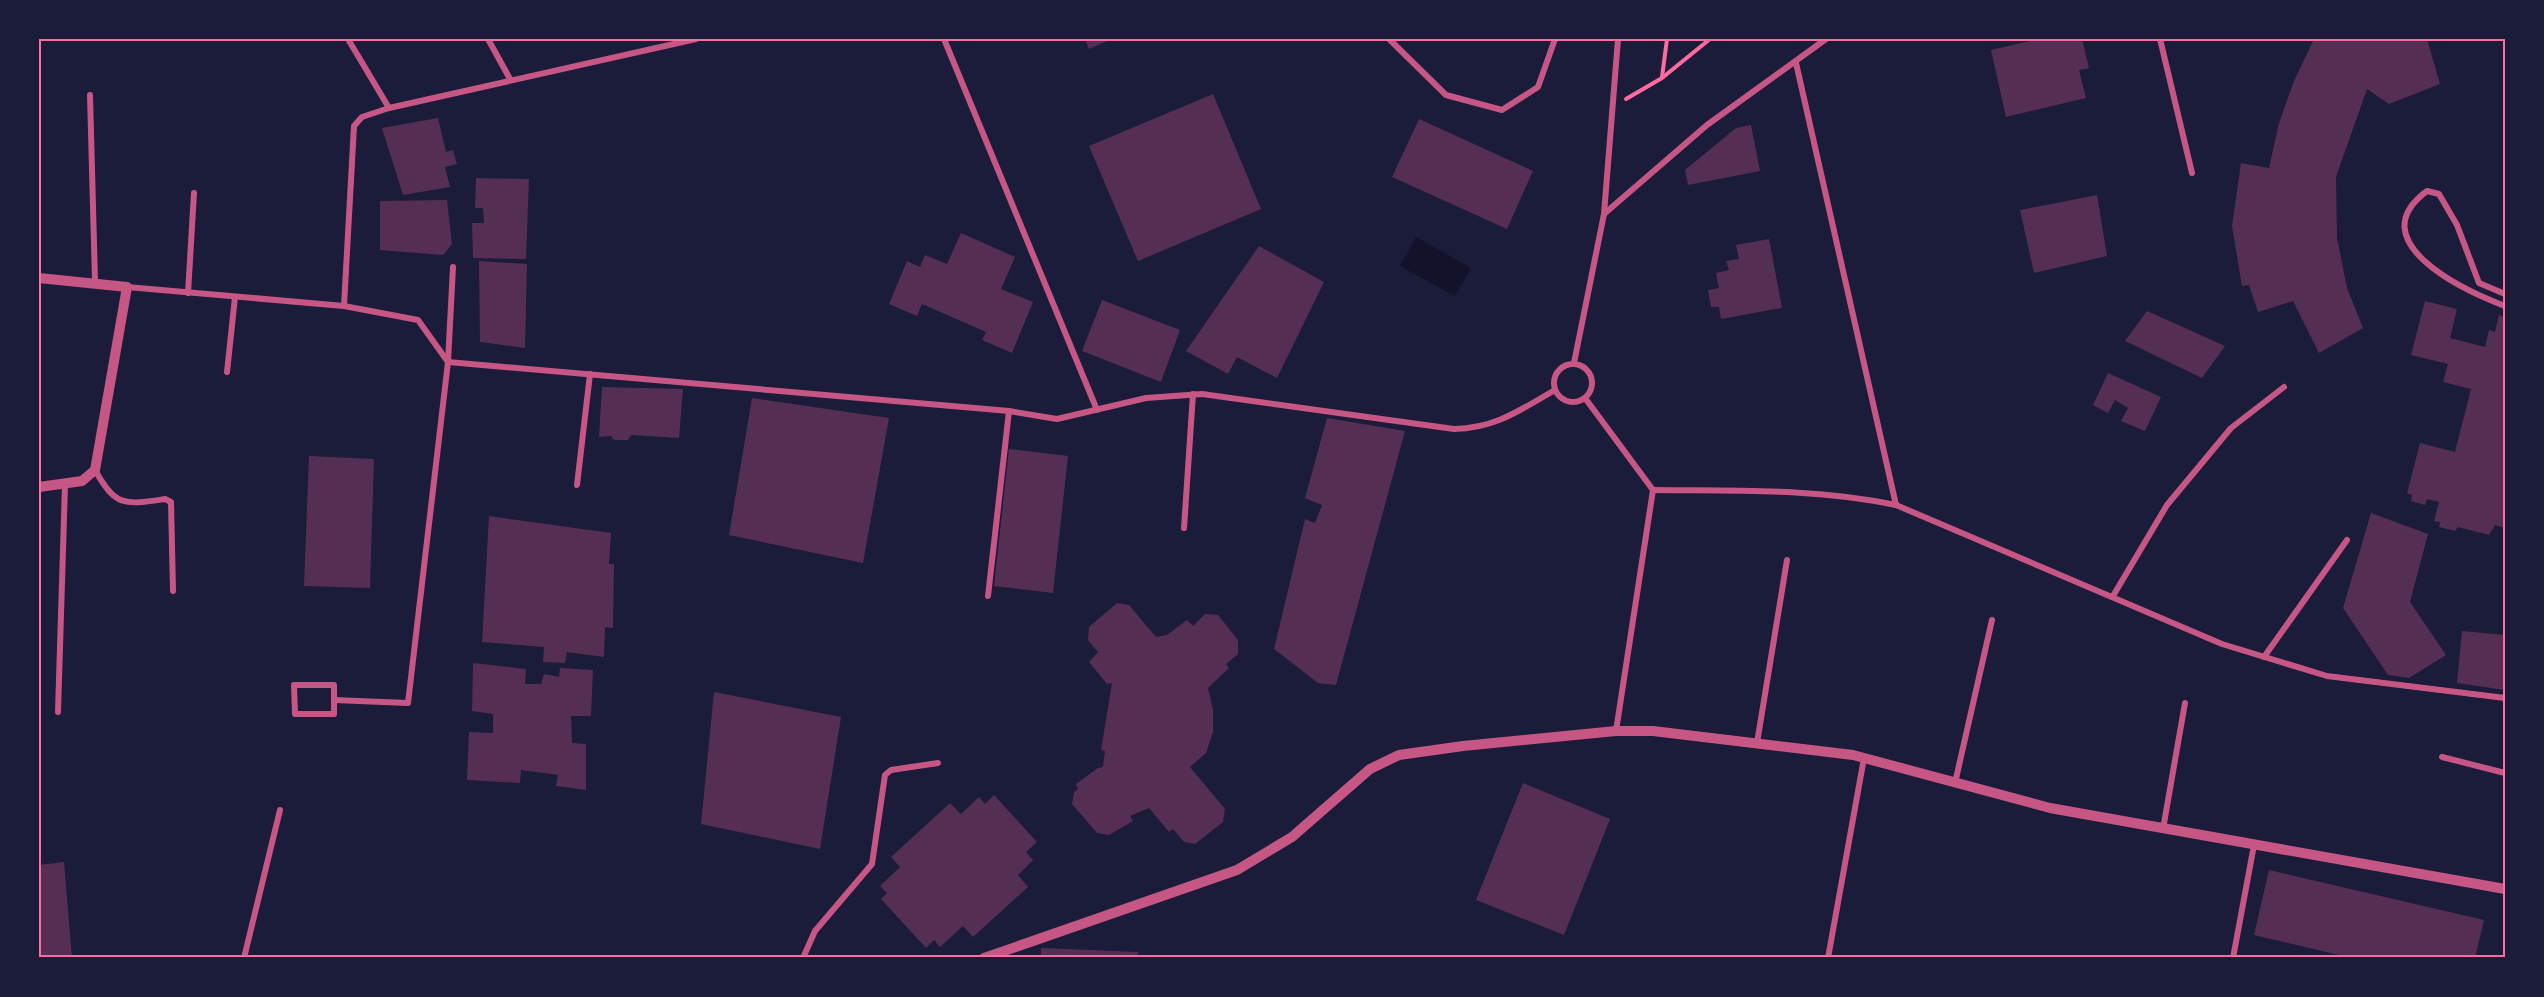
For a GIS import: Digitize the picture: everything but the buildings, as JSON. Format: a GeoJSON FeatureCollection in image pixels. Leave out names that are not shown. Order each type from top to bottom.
{"type":"FeatureCollection","features":[{"type":"Feature","properties":{"kind":"street"},"geometry":{"type":"LineString","coordinates":[[348,39],[389,108]]}},
{"type":"Feature","properties":{"kind":"street"},"geometry":{"type":"LineString","coordinates":[[488,39],[510,79]]}},
{"type":"Feature","properties":{"kind":"street"},"geometry":{"type":"LineString","coordinates":[[344,306],[354,126],[362,117],[389,108],[510,79],[696,39]]}},
{"type":"Feature","properties":{"kind":"street"},"geometry":{"type":"LineString","coordinates":[[944,39],[1097,410]]}},
{"type":"Feature","properties":{"kind":"street"},"geometry":{"type":"LineString","coordinates":[[1389,39],[1446,95],[1502,110],[1538,87],[1555,39]]}},
{"type":"Feature","properties":{"kind":"street"},"geometry":{"type":"LineString","coordinates":[[1574,363],[1604,214],[1618,39]]}},
{"type":"Feature","properties":{"kind":"street"},"geometry":{"type":"LineString","coordinates":[[1604,214],[1707,125],[1796,63],[1826,39]]}},
{"type":"Feature","properties":{"kind":"street"},"geometry":{"type":"LineString","coordinates":[[2160,39],[2192,172]]}},
{"type":"Feature","properties":{"kind":"street"},"geometry":{"type":"LineString","coordinates":[[1796,63],[1896,505]]}},
{"type":"Feature","properties":{"kind":"street"},"geometry":{"type":"LineString","coordinates":[[90,95],[95,281]]}},
{"type":"Feature","properties":{"kind":"street"},"geometry":{"type":"LineString","coordinates":[[2505,294],[2479,283],[2457,225],[2439,194],[2427,191],[2413,202],[2404,221],[2409,245],[2437,271],[2480,296],[2505,306]]}},
{"type":"Feature","properties":{"kind":"street"},"geometry":{"type":"LineString","coordinates":[[188,293],[194,194]]}},
{"type":"Feature","properties":{"kind":"street"},"geometry":{"type":"LineString","coordinates":[[334,700],[408,703],[448,362],[453,267]]}},
{"type":"Feature","properties":{"kind":"street"},"geometry":{"type":"LineString","coordinates":[[39,278],[95,281],[127,287],[344,306],[418,320],[448,362],[1009,411],[1057,419],[1146,398],[1193,394],[1454,429],[1493,424],[1555,390]]}},
{"type":"Feature","properties":{"kind":"street"},"geometry":{"type":"LineString","coordinates":[[127,287],[95,470],[107,492],[123,501],[165,499],[171,502],[173,591]]}},
{"type":"Feature","properties":{"kind":"street"},"geometry":{"type":"LineString","coordinates":[[227,372],[235,297]]}},
{"type":"Feature","properties":{"kind":"street"},"geometry":{"type":"LineString","coordinates":[[1574,363],[1582,365],[1592,377],[1593,385],[1585,398],[1579,401],[1565,400],[1555,390],[1554,382],[1560,368],[1574,363]]}},
{"type":"Feature","properties":{"kind":"street"},"geometry":{"type":"LineString","coordinates":[[577,484],[590,374]]}},
{"type":"Feature","properties":{"kind":"street"},"geometry":{"type":"LineString","coordinates":[[2114,596],[2167,505],[2231,428],[2284,387]]}},
{"type":"Feature","properties":{"kind":"street"},"geometry":{"type":"LineString","coordinates":[[1184,528],[1193,394]]}},
{"type":"Feature","properties":{"kind":"street"},"geometry":{"type":"LineString","coordinates":[[1585,398],[1653,490],[1616,731]]}},
{"type":"Feature","properties":{"kind":"street"},"geometry":{"type":"LineString","coordinates":[[988,596],[1009,411]]}},
{"type":"Feature","properties":{"kind":"street"},"geometry":{"type":"LineString","coordinates":[[39,488],[82,481],[95,470]]}},
{"type":"Feature","properties":{"kind":"street"},"geometry":{"type":"LineString","coordinates":[[58,712],[65,485]]}},
{"type":"Feature","properties":{"kind":"street"},"geometry":{"type":"LineString","coordinates":[[1653,490],[1763,491],[1842,495],[1896,505],[2222,644],[2327,676],[2505,698]]}},
{"type":"Feature","properties":{"kind":"street"},"geometry":{"type":"LineString","coordinates":[[2264,657],[2347,540]]}},
{"type":"Feature","properties":{"kind":"street"},"geometry":{"type":"LineString","coordinates":[[1758,744],[1787,560]]}},
{"type":"Feature","properties":{"kind":"street"},"geometry":{"type":"LineString","coordinates":[[1955,783],[1992,620]]}},
{"type":"Feature","properties":{"kind":"street"},"geometry":{"type":"LineString","coordinates":[[294,685],[334,685],[334,700],[333,715],[296,714],[294,685]]}},
{"type":"Feature","properties":{"kind":"street"},"geometry":{"type":"LineString","coordinates":[[2163,829],[2186,703]]}},
{"type":"Feature","properties":{"kind":"street"},"geometry":{"type":"LineString","coordinates":[[984,958],[1237,870],[1292,837],[1370,769],[1399,755],[1463,746],[1616,731],[1653,731],[1864,758],[2050,808],[2505,889]]}},
{"type":"Feature","properties":{"kind":"street"},"geometry":{"type":"LineString","coordinates":[[2442,757],[2505,773]]}},
{"type":"Feature","properties":{"kind":"street"},"geometry":{"type":"LineString","coordinates":[[1828,958],[1864,758]]}},
{"type":"Feature","properties":{"kind":"street"},"geometry":{"type":"LineString","coordinates":[[803,958],[809,939],[872,864],[885,775],[891,770],[938,763]]}},
{"type":"Feature","properties":{"kind":"street"},"geometry":{"type":"LineString","coordinates":[[244,958],[280,810]]}},
{"type":"Feature","properties":{"kind":"street"},"geometry":{"type":"LineString","coordinates":[[2233,958],[2254,845]]}},
{"type":"Feature","properties":{"kind":"path"},"geometry":{"type":"LineString","coordinates":[[1662,78],[1667,39]]}},
{"type":"Feature","properties":{"kind":"path"},"geometry":{"type":"LineString","coordinates":[[1612,107],[1662,78],[1710,39]]}},
{"type":"Feature","properties":{"kind":"shaded area"},"geometry":{"type":"Polygon","coordinates":[[[1416,237],[1471,268],[1455,296],[1400,266],[1416,237]]]}}]}
